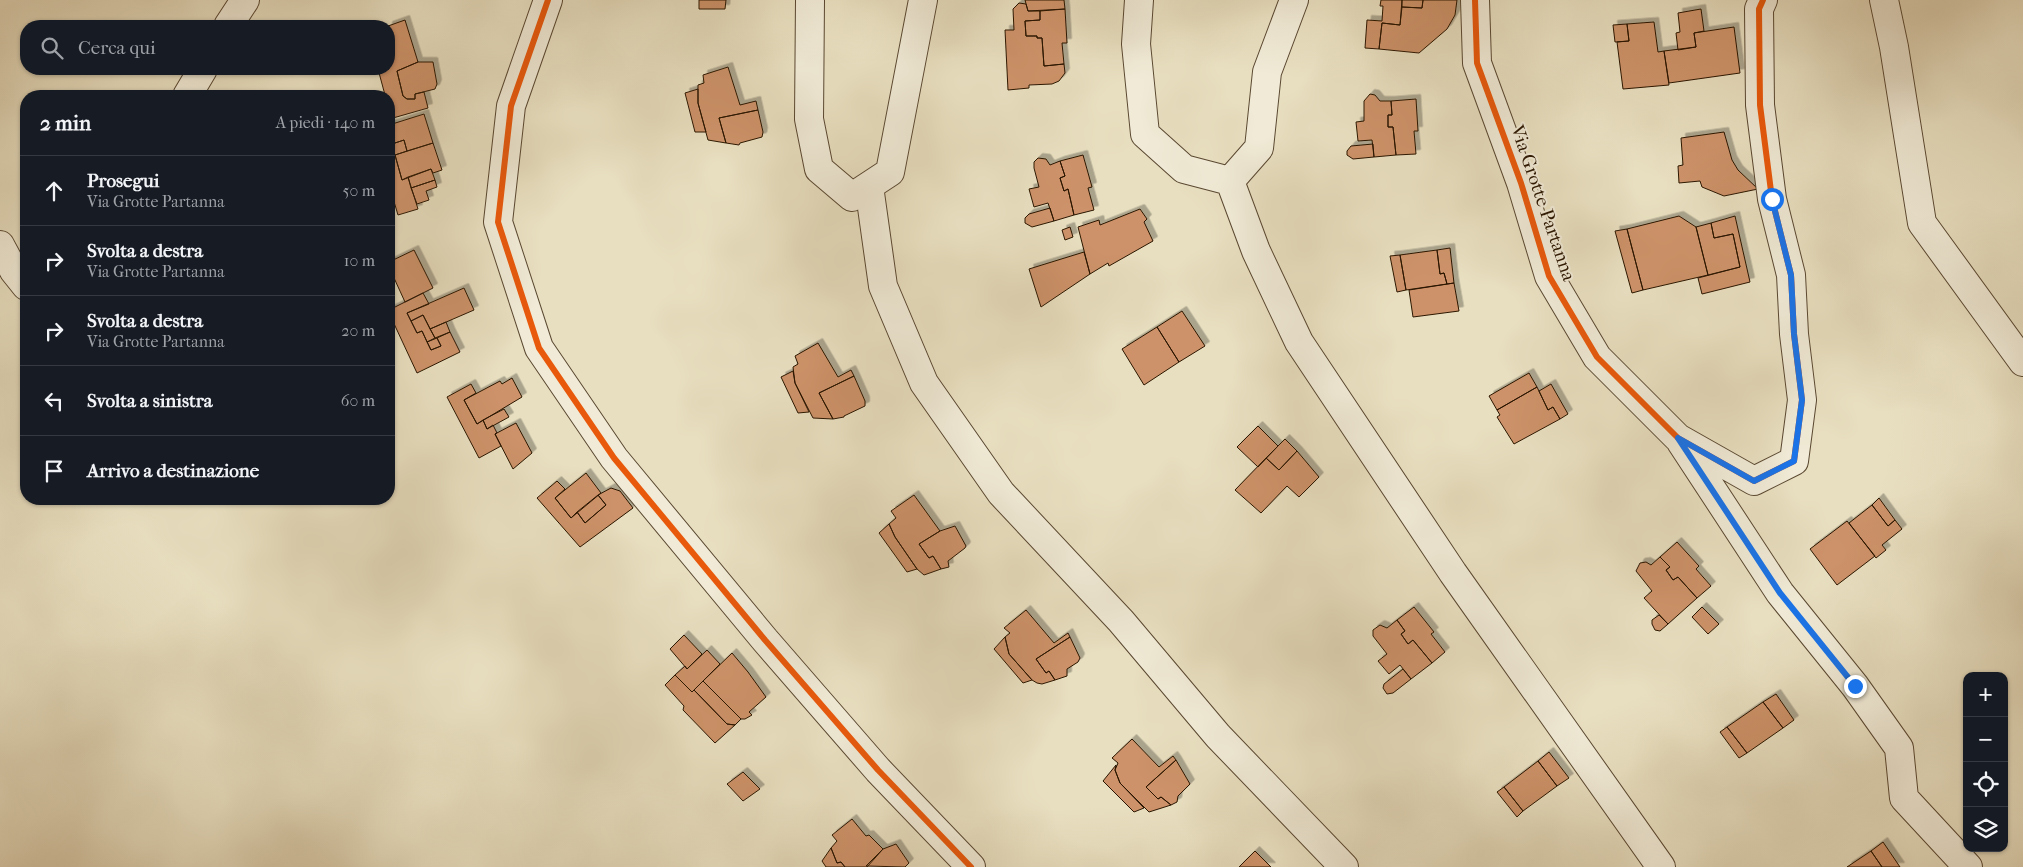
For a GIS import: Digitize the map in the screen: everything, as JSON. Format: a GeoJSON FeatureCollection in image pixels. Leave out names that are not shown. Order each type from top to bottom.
{"type":"FeatureCollection","features":[{"type":"Feature","properties":{"kind":"street"},"geometry":{"type":"LineString","coordinates":[[232,20],[245,0]]}},
{"type":"Feature","properties":{"kind":"street"},"geometry":{"type":"LineString","coordinates":[[548,0],[511,106],[498,222],[539,348],[614,458],[645,496],[765,640],[878,770],[971,867]]}},
{"type":"Feature","properties":{"kind":"street"},"geometry":{"type":"LineString","coordinates":[[810,0],[809,120],[819,169],[852,197],[890,172],[923,0]]}},
{"type":"Feature","properties":{"kind":"street"},"geometry":{"type":"LineString","coordinates":[[1139,0],[1136,44],[1145,134],[1184,170],[1230,181]]}},
{"type":"Feature","properties":{"kind":"street"},"geometry":{"type":"LineString","coordinates":[[1230,181],[1259,148],[1267,72],[1294,0]]}},
{"type":"Feature","properties":{"kind":"street","name":"Via Grotte Partanna"},"geometry":{"type":"LineString","coordinates":[[1475,0],[1477,64],[1521,183],[1549,276],[1597,357],[1678,438],[1754,481],[1794,461],[1802,400],[1794,334],[1791,275],[1772,199],[1760,106],[1759,9],[1763,0]]}},
{"type":"Feature","properties":{"kind":"street"},"geometry":{"type":"LineString","coordinates":[[1884,0],[1894,47],[1922,223],[2023,362]]}},
{"type":"Feature","properties":{"kind":"street"},"geometry":{"type":"LineString","coordinates":[[191,90],[199,75]]}},
{"type":"Feature","properties":{"kind":"street"},"geometry":{"type":"LineString","coordinates":[[1230,181],[1256,251],[1299,342],[1453,573],[1661,867]]}},
{"type":"Feature","properties":{"kind":"street"},"geometry":{"type":"LineString","coordinates":[[869,186],[883,286],[924,383],[1001,493],[1120,621],[1218,736],[1344,867]]}},
{"type":"Feature","properties":{"kind":"street"},"geometry":{"type":"LineString","coordinates":[[0,245],[20,278]]}},
{"type":"Feature","properties":{"kind":"street"},"geometry":{"type":"LineString","coordinates":[[1678,438],[1780,593],[1855,686],[1899,748],[1904,798],[1968,867]]}},
{"type":"Feature","properties":{"kind":"building"},"geometry":{"type":"Polygon","coordinates":[[[699,0],[726,0],[725,9],[699,9],[699,0]]]}},
{"type":"Feature","properties":{"kind":"building"},"geometry":{"type":"Polygon","coordinates":[[[1025,0],[1064,0],[1065,9],[1028,11],[1025,0]]]}},
{"type":"Feature","properties":{"kind":"building"},"geometry":{"type":"Polygon","coordinates":[[[1381,0],[1402,0],[1400,25],[1382,23],[1379,49],[1365,48],[1367,20],[1382,21],[1383,6],[1380,6],[1381,0]]]}},
{"type":"Feature","properties":{"kind":"building"},"geometry":{"type":"Polygon","coordinates":[[[1402,0],[1423,0],[1422,8],[1402,7],[1402,0]]]}},
{"type":"Feature","properties":{"kind":"building"},"geometry":{"type":"Polygon","coordinates":[[[1423,0],[1457,0],[1455,15],[1447,29],[1419,53],[1379,49],[1382,23],[1400,25],[1402,7],[1422,8],[1423,0]]]}},
{"type":"Feature","properties":{"kind":"building"},"geometry":{"type":"Polygon","coordinates":[[[1019,3],[1026,4],[1028,11],[1040,11],[1040,20],[1025,21],[1026,36],[1042,38],[1044,66],[1064,64],[1065,73],[1059,81],[1052,84],[1029,85],[1029,88],[1008,90],[1005,30],[1014,30],[1013,9],[1019,3]]]}},
{"type":"Feature","properties":{"kind":"building"},"geometry":{"type":"Polygon","coordinates":[[[1065,9],[1067,43],[1062,43],[1064,64],[1044,66],[1042,38],[1026,36],[1025,21],[1040,20],[1040,11],[1065,9]]]}},
{"type":"Feature","properties":{"kind":"building"},"geometry":{"type":"Polygon","coordinates":[[[1701,9],[1704,31],[1694,33],[1696,47],[1678,50],[1676,33],[1680,32],[1678,13],[1701,9]]]}},
{"type":"Feature","properties":{"kind":"building"},"geometry":{"type":"Polygon","coordinates":[[[405,20],[418,62],[397,71],[403,96],[407,99],[415,99],[415,94],[424,92],[428,108],[395,117],[395,90],[384,90],[380,75],[395,75],[395,24],[405,20]]]}},
{"type":"Feature","properties":{"kind":"building"},"geometry":{"type":"Polygon","coordinates":[[[1654,22],[1658,52],[1664,51],[1669,85],[1623,89],[1617,42],[1629,41],[1627,24],[1654,22]]]}},
{"type":"Feature","properties":{"kind":"building"},"geometry":{"type":"Polygon","coordinates":[[[1627,24],[1629,41],[1615,42],[1613,25],[1627,24]]]}},
{"type":"Feature","properties":{"kind":"building"},"geometry":{"type":"Polygon","coordinates":[[[1734,27],[1740,73],[1669,83],[1664,51],[1696,47],[1694,33],[1734,27]]]}},
{"type":"Feature","properties":{"kind":"building"},"geometry":{"type":"Polygon","coordinates":[[[418,62],[433,62],[437,84],[435,89],[415,94],[415,99],[407,99],[403,96],[397,71],[418,62]]]}},
{"type":"Feature","properties":{"kind":"building"},"geometry":{"type":"Polygon","coordinates":[[[728,67],[740,105],[756,101],[758,110],[719,118],[726,143],[708,140],[698,103],[698,85],[704,83],[703,75],[728,67]]]}},
{"type":"Feature","properties":{"kind":"building"},"geometry":{"type":"Polygon","coordinates":[[[698,89],[698,103],[706,132],[695,132],[685,93],[698,89]]]}},
{"type":"Feature","properties":{"kind":"building"},"geometry":{"type":"Polygon","coordinates":[[[1370,94],[1375,95],[1380,101],[1391,101],[1392,115],[1388,115],[1388,127],[1393,127],[1396,155],[1374,157],[1372,140],[1358,141],[1356,122],[1364,121],[1364,101],[1370,94]]]}},
{"type":"Feature","properties":{"kind":"building"},"geometry":{"type":"Polygon","coordinates":[[[1416,99],[1418,131],[1414,131],[1416,154],[1396,155],[1393,127],[1388,127],[1388,115],[1392,115],[1391,101],[1416,99]]]}},
{"type":"Feature","properties":{"kind":"building"},"geometry":{"type":"Polygon","coordinates":[[[758,110],[763,132],[762,137],[740,143],[739,145],[726,143],[719,118],[758,110]]]}},
{"type":"Feature","properties":{"kind":"building"},"geometry":{"type":"Polygon","coordinates":[[[424,114],[433,143],[407,151],[404,140],[395,143],[395,123],[424,114]]]}},
{"type":"Feature","properties":{"kind":"building"},"geometry":{"type":"Polygon","coordinates":[[[1724,132],[1732,160],[1738,170],[1758,189],[1724,196],[1702,187],[1700,181],[1679,183],[1678,166],[1683,165],[1681,138],[1724,132]]]}},
{"type":"Feature","properties":{"kind":"building"},"geometry":{"type":"Polygon","coordinates":[[[404,140],[407,151],[395,155],[395,143],[404,140]]]}},
{"type":"Feature","properties":{"kind":"building"},"geometry":{"type":"Polygon","coordinates":[[[433,143],[442,170],[433,173],[431,169],[402,180],[395,155],[433,143]]]}},
{"type":"Feature","properties":{"kind":"building"},"geometry":{"type":"Polygon","coordinates":[[[1373,144],[1374,157],[1353,159],[1347,155],[1347,151],[1351,146],[1373,144]]]}},
{"type":"Feature","properties":{"kind":"building"},"geometry":{"type":"Polygon","coordinates":[[[395,155],[402,180],[408,177],[418,209],[398,215],[395,205],[395,155]]]}},
{"type":"Feature","properties":{"kind":"building"},"geometry":{"type":"Polygon","coordinates":[[[1083,155],[1092,187],[1088,188],[1094,210],[1074,215],[1068,189],[1064,191],[1060,178],[1065,176],[1060,161],[1083,155]]]}},
{"type":"Feature","properties":{"kind":"building"},"geometry":{"type":"Polygon","coordinates":[[[1038,158],[1046,159],[1050,165],[1060,161],[1065,176],[1060,178],[1064,191],[1068,189],[1074,215],[1054,221],[1048,203],[1034,207],[1029,189],[1039,187],[1034,168],[1034,162],[1038,158]]]}},
{"type":"Feature","properties":{"kind":"building"},"geometry":{"type":"Polygon","coordinates":[[[431,169],[435,180],[411,188],[408,177],[431,169]]]}},
{"type":"Feature","properties":{"kind":"building"},"geometry":{"type":"Polygon","coordinates":[[[435,180],[437,187],[426,191],[429,200],[417,204],[411,188],[435,180]]]}},
{"type":"Feature","properties":{"kind":"building"},"geometry":{"type":"Polygon","coordinates":[[[1050,208],[1054,221],[1032,227],[1025,223],[1025,218],[1029,214],[1050,208]]]}},
{"type":"Feature","properties":{"kind":"building"},"geometry":{"type":"Polygon","coordinates":[[[1140,209],[1147,219],[1144,222],[1153,241],[1109,266],[1108,263],[1090,274],[1078,227],[1099,220],[1100,225],[1140,209]]]}},
{"type":"Feature","properties":{"kind":"building"},"geometry":{"type":"Polygon","coordinates":[[[1679,216],[1696,227],[1708,275],[1643,290],[1627,229],[1679,216]]]}},
{"type":"Feature","properties":{"kind":"building"},"geometry":{"type":"Polygon","coordinates":[[[1735,216],[1750,282],[1702,294],[1698,278],[1740,267],[1733,234],[1714,238],[1711,223],[1735,216]]]}},
{"type":"Feature","properties":{"kind":"building"},"geometry":{"type":"Polygon","coordinates":[[[1711,223],[1714,238],[1733,234],[1740,267],[1708,275],[1696,227],[1711,223]]]}},
{"type":"Feature","properties":{"kind":"building"},"geometry":{"type":"Polygon","coordinates":[[[1070,227],[1073,237],[1065,240],[1062,230],[1070,227]]]}},
{"type":"Feature","properties":{"kind":"building"},"geometry":{"type":"Polygon","coordinates":[[[1627,229],[1643,290],[1632,293],[1615,231],[1627,229]]]}},
{"type":"Feature","properties":{"kind":"building"},"geometry":{"type":"Polygon","coordinates":[[[1450,248],[1454,283],[1447,284],[1444,273],[1440,274],[1437,250],[1450,248]]]}},
{"type":"Feature","properties":{"kind":"building"},"geometry":{"type":"Polygon","coordinates":[[[414,250],[433,288],[405,302],[395,280],[395,259],[414,250]]]}},
{"type":"Feature","properties":{"kind":"building"},"geometry":{"type":"Polygon","coordinates":[[[1437,250],[1440,274],[1444,273],[1447,284],[1406,290],[1400,255],[1437,250]]]}},
{"type":"Feature","properties":{"kind":"building"},"geometry":{"type":"Polygon","coordinates":[[[1084,252],[1090,274],[1041,307],[1029,269],[1084,252]]]}},
{"type":"Feature","properties":{"kind":"building"},"geometry":{"type":"Polygon","coordinates":[[[1400,255],[1406,290],[1397,292],[1390,256],[1400,255]]]}},
{"type":"Feature","properties":{"kind":"building"},"geometry":{"type":"Polygon","coordinates":[[[1454,283],[1459,311],[1413,317],[1409,290],[1454,283]]]}},
{"type":"Feature","properties":{"kind":"building"},"geometry":{"type":"Polygon","coordinates":[[[464,288],[474,310],[430,329],[423,315],[411,321],[407,313],[464,288]]]}},
{"type":"Feature","properties":{"kind":"building"},"geometry":{"type":"Polygon","coordinates":[[[423,293],[429,304],[407,313],[417,333],[422,331],[431,350],[441,346],[437,338],[450,332],[460,352],[417,373],[395,326],[395,307],[423,293]]]}},
{"type":"Feature","properties":{"kind":"building"},"geometry":{"type":"Polygon","coordinates":[[[1182,311],[1205,346],[1179,362],[1157,327],[1182,311]]]}},
{"type":"Feature","properties":{"kind":"building"},"geometry":{"type":"Polygon","coordinates":[[[423,315],[435,338],[427,342],[422,331],[417,333],[411,321],[423,315]]]}},
{"type":"Feature","properties":{"kind":"building"},"geometry":{"type":"Polygon","coordinates":[[[446,322],[450,332],[435,338],[430,329],[446,322]]]}},
{"type":"Feature","properties":{"kind":"building"},"geometry":{"type":"Polygon","coordinates":[[[1157,327],[1179,362],[1144,385],[1122,349],[1157,327]]]}},
{"type":"Feature","properties":{"kind":"building"},"geometry":{"type":"Polygon","coordinates":[[[437,338],[441,346],[431,350],[427,342],[437,338]]]}},
{"type":"Feature","properties":{"kind":"building"},"geometry":{"type":"Polygon","coordinates":[[[818,343],[838,377],[851,370],[854,376],[819,393],[833,419],[813,418],[795,383],[793,367],[798,364],[795,356],[818,343]]]}},
{"type":"Feature","properties":{"kind":"building"},"geometry":{"type":"Polygon","coordinates":[[[793,371],[795,383],[809,412],[798,413],[781,377],[793,371]]]}},
{"type":"Feature","properties":{"kind":"building"},"geometry":{"type":"Polygon","coordinates":[[[1529,373],[1537,387],[1497,410],[1489,396],[1529,373]]]}},
{"type":"Feature","properties":{"kind":"building"},"geometry":{"type":"Polygon","coordinates":[[[854,376],[865,401],[865,406],[844,417],[833,419],[819,393],[854,376]]]}},
{"type":"Feature","properties":{"kind":"building"},"geometry":{"type":"Polygon","coordinates":[[[512,378],[522,397],[477,424],[464,400],[500,381],[502,384],[512,378]]]}},
{"type":"Feature","properties":{"kind":"building"},"geometry":{"type":"Polygon","coordinates":[[[471,384],[476,393],[464,400],[477,424],[483,420],[487,429],[493,425],[501,446],[479,458],[447,397],[471,384]]]}},
{"type":"Feature","properties":{"kind":"building"},"geometry":{"type":"Polygon","coordinates":[[[1551,384],[1568,414],[1560,419],[1553,407],[1548,410],[1539,391],[1551,384]]]}},
{"type":"Feature","properties":{"kind":"building"},"geometry":{"type":"Polygon","coordinates":[[[1537,387],[1548,410],[1553,407],[1560,419],[1514,444],[1497,417],[1500,415],[1497,410],[1537,387]]]}},
{"type":"Feature","properties":{"kind":"building"},"geometry":{"type":"Polygon","coordinates":[[[504,409],[509,417],[487,429],[483,420],[504,409]]]}},
{"type":"Feature","properties":{"kind":"building"},"geometry":{"type":"Polygon","coordinates":[[[516,423],[532,453],[513,469],[495,434],[516,423]]]}},
{"type":"Feature","properties":{"kind":"building"},"geometry":{"type":"Polygon","coordinates":[[[1258,426],[1278,446],[1258,467],[1237,447],[1258,426]]]}},
{"type":"Feature","properties":{"kind":"building"},"geometry":{"type":"Polygon","coordinates":[[[1285,439],[1297,451],[1279,470],[1266,458],[1285,439]]]}},
{"type":"Feature","properties":{"kind":"building"},"geometry":{"type":"Polygon","coordinates":[[[1297,451],[1319,477],[1299,497],[1287,486],[1261,513],[1235,490],[1266,458],[1279,470],[1297,451]]]}},
{"type":"Feature","properties":{"kind":"building"},"geometry":{"type":"Polygon","coordinates":[[[586,473],[601,493],[571,518],[555,498],[586,473]]]}},
{"type":"Feature","properties":{"kind":"building"},"geometry":{"type":"Polygon","coordinates":[[[557,481],[565,489],[555,498],[571,518],[577,512],[585,523],[606,505],[598,495],[611,488],[620,491],[633,508],[580,547],[537,498],[557,481]]]}},
{"type":"Feature","properties":{"kind":"building"},"geometry":{"type":"Polygon","coordinates":[[[598,495],[606,505],[585,523],[577,512],[598,495]]]}},
{"type":"Feature","properties":{"kind":"building"},"geometry":{"type":"Polygon","coordinates":[[[914,495],[940,531],[919,544],[929,558],[933,556],[941,569],[924,575],[917,569],[895,537],[889,524],[896,518],[891,511],[914,495]]]}},
{"type":"Feature","properties":{"kind":"building"},"geometry":{"type":"Polygon","coordinates":[[[1879,498],[1895,520],[1888,526],[1872,505],[1879,498]]]}},
{"type":"Feature","properties":{"kind":"building"},"geometry":{"type":"Polygon","coordinates":[[[1872,505],[1888,526],[1895,520],[1902,529],[1882,545],[1886,550],[1876,558],[1849,523],[1872,505]]]}},
{"type":"Feature","properties":{"kind":"building"},"geometry":{"type":"Polygon","coordinates":[[[1847,521],[1875,556],[1837,585],[1810,549],[1847,521]]]}},
{"type":"Feature","properties":{"kind":"building"},"geometry":{"type":"Polygon","coordinates":[[[889,524],[895,537],[917,569],[907,572],[879,533],[889,524]]]}},
{"type":"Feature","properties":{"kind":"building"},"geometry":{"type":"Polygon","coordinates":[[[955,526],[966,546],[948,561],[949,567],[941,569],[933,556],[929,558],[919,544],[940,531],[955,526]]]}},
{"type":"Feature","properties":{"kind":"building"},"geometry":{"type":"Polygon","coordinates":[[[1677,542],[1699,566],[1696,569],[1711,586],[1697,598],[1678,577],[1673,580],[1666,570],[1670,567],[1660,557],[1677,542]]]}},
{"type":"Feature","properties":{"kind":"building"},"geometry":{"type":"Polygon","coordinates":[[[1660,557],[1670,567],[1666,570],[1673,580],[1678,577],[1697,598],[1668,624],[1644,598],[1652,591],[1636,571],[1640,563],[1646,562],[1651,565],[1660,557]]]}},
{"type":"Feature","properties":{"kind":"building"},"geometry":{"type":"Polygon","coordinates":[[[1414,607],[1434,632],[1431,634],[1445,652],[1432,663],[1413,640],[1408,644],[1401,634],[1405,631],[1397,620],[1414,607]]]}},
{"type":"Feature","properties":{"kind":"building"},"geometry":{"type":"Polygon","coordinates":[[[1702,607],[1719,624],[1708,634],[1692,617],[1702,607]]]}},
{"type":"Feature","properties":{"kind":"building"},"geometry":{"type":"Polygon","coordinates":[[[1026,610],[1054,643],[1068,633],[1070,637],[1036,659],[1046,673],[1049,671],[1055,680],[1042,684],[1037,683],[1032,680],[1009,654],[1005,637],[1010,633],[1004,628],[1026,610]]]}},
{"type":"Feature","properties":{"kind":"building"},"geometry":{"type":"Polygon","coordinates":[[[1659,615],[1668,624],[1660,631],[1655,630],[1652,624],[1652,620],[1659,615]]]}},
{"type":"Feature","properties":{"kind":"building"},"geometry":{"type":"Polygon","coordinates":[[[1397,620],[1405,631],[1401,634],[1408,644],[1413,640],[1432,663],[1411,679],[1400,665],[1389,674],[1378,661],[1387,654],[1373,636],[1373,630],[1380,625],[1387,628],[1397,620]]]}},
{"type":"Feature","properties":{"kind":"building"},"geometry":{"type":"Polygon","coordinates":[[[684,635],[702,654],[687,669],[670,649],[684,635]]]}},
{"type":"Feature","properties":{"kind":"building"},"geometry":{"type":"Polygon","coordinates":[[[1005,637],[1009,654],[1032,680],[1023,683],[994,649],[1005,637]]]}},
{"type":"Feature","properties":{"kind":"building"},"geometry":{"type":"Polygon","coordinates":[[[1070,637],[1080,658],[1078,662],[1067,669],[1067,676],[1055,680],[1049,671],[1046,673],[1036,659],[1070,637]]]}},
{"type":"Feature","properties":{"kind":"building"},"geometry":{"type":"Polygon","coordinates":[[[707,650],[720,664],[692,692],[675,675],[685,666],[687,669],[707,650]]]}},
{"type":"Feature","properties":{"kind":"building"},"geometry":{"type":"Polygon","coordinates":[[[732,653],[766,697],[749,712],[752,715],[745,719],[741,719],[703,681],[732,653]]]}},
{"type":"Feature","properties":{"kind":"building"},"geometry":{"type":"Polygon","coordinates":[[[1403,669],[1411,679],[1393,693],[1387,694],[1383,688],[1384,684],[1403,669]]]}},
{"type":"Feature","properties":{"kind":"building"},"geometry":{"type":"Polygon","coordinates":[[[675,675],[692,692],[694,690],[727,724],[735,725],[715,743],[683,710],[684,706],[665,685],[675,675]]]}},
{"type":"Feature","properties":{"kind":"building"},"geometry":{"type":"Polygon","coordinates":[[[703,681],[741,719],[735,725],[727,724],[694,690],[703,681]]]}},
{"type":"Feature","properties":{"kind":"building"},"geometry":{"type":"Polygon","coordinates":[[[1776,694],[1794,720],[1783,728],[1763,702],[1776,694]]]}},
{"type":"Feature","properties":{"kind":"building"},"geometry":{"type":"Polygon","coordinates":[[[1763,702],[1783,728],[1747,753],[1727,727],[1763,702]]]}},
{"type":"Feature","properties":{"kind":"building"},"geometry":{"type":"Polygon","coordinates":[[[1727,727],[1747,753],[1739,758],[1720,732],[1727,727]]]}},
{"type":"Feature","properties":{"kind":"building"},"geometry":{"type":"Polygon","coordinates":[[[1132,739],[1159,767],[1173,756],[1176,760],[1146,787],[1158,799],[1161,797],[1171,805],[1149,812],[1120,783],[1115,770],[1118,763],[1112,758],[1132,739]]]}},
{"type":"Feature","properties":{"kind":"building"},"geometry":{"type":"Polygon","coordinates":[[[1549,752],[1569,778],[1557,786],[1538,761],[1549,752]]]}},
{"type":"Feature","properties":{"kind":"building"},"geometry":{"type":"Polygon","coordinates":[[[1176,760],[1190,784],[1178,796],[1177,802],[1171,805],[1161,797],[1158,799],[1146,787],[1176,760]]]}},
{"type":"Feature","properties":{"kind":"building"},"geometry":{"type":"Polygon","coordinates":[[[1538,761],[1557,786],[1523,811],[1504,787],[1538,761]]]}},
{"type":"Feature","properties":{"kind":"building"},"geometry":{"type":"Polygon","coordinates":[[[1116,765],[1115,770],[1120,783],[1144,808],[1134,812],[1103,781],[1116,765]]]}},
{"type":"Feature","properties":{"kind":"building"},"geometry":{"type":"Polygon","coordinates":[[[743,772],[760,789],[743,801],[727,784],[743,772]]]}},
{"type":"Feature","properties":{"kind":"building"},"geometry":{"type":"Polygon","coordinates":[[[1504,787],[1523,811],[1517,817],[1497,792],[1504,787]]]}},
{"type":"Feature","properties":{"kind":"building"},"geometry":{"type":"Polygon","coordinates":[[[852,819],[866,836],[869,835],[883,849],[867,867],[845,867],[841,862],[837,863],[831,848],[837,841],[832,835],[852,819]]]}},
{"type":"Feature","properties":{"kind":"building"},"geometry":{"type":"Polygon","coordinates":[[[1883,842],[1900,867],[1882,867],[1871,851],[1883,842]]]}},
{"type":"Feature","properties":{"kind":"building"},"geometry":{"type":"Polygon","coordinates":[[[896,844],[909,863],[905,867],[866,866],[883,849],[896,844]]]}},
{"type":"Feature","properties":{"kind":"building"},"geometry":{"type":"Polygon","coordinates":[[[831,848],[837,863],[841,862],[845,867],[826,867],[822,861],[831,848]]]}},
{"type":"Feature","properties":{"kind":"building"},"geometry":{"type":"Polygon","coordinates":[[[1255,851],[1271,867],[1239,867],[1255,851]]]}},
{"type":"Feature","properties":{"kind":"building"},"geometry":{"type":"Polygon","coordinates":[[[1871,851],[1882,867],[1847,867],[1871,851]]]}},
{"type":"Feature","properties":{"kind":"cycle path"},"geometry":{"type":"LineString","coordinates":[[548,0],[511,106],[498,222],[539,348],[614,458],[765,640],[878,770],[971,867]]}},
{"type":"Feature","properties":{"kind":"cycle path"},"geometry":{"type":"LineString","coordinates":[[1475,0],[1477,63],[1521,183],[1549,276],[1597,357],[1678,438],[1754,481],[1794,461],[1802,400],[1794,334],[1791,275],[1772,199],[1760,105],[1759,9],[1763,0]]}},
{"type":"Feature","properties":{"kind":"route"},"geometry":{"type":"LineString","coordinates":[[1772,199],[1791,275],[1794,334],[1802,400],[1794,461],[1754,481],[1678,438],[1780,593],[1855,686]]}}]}
